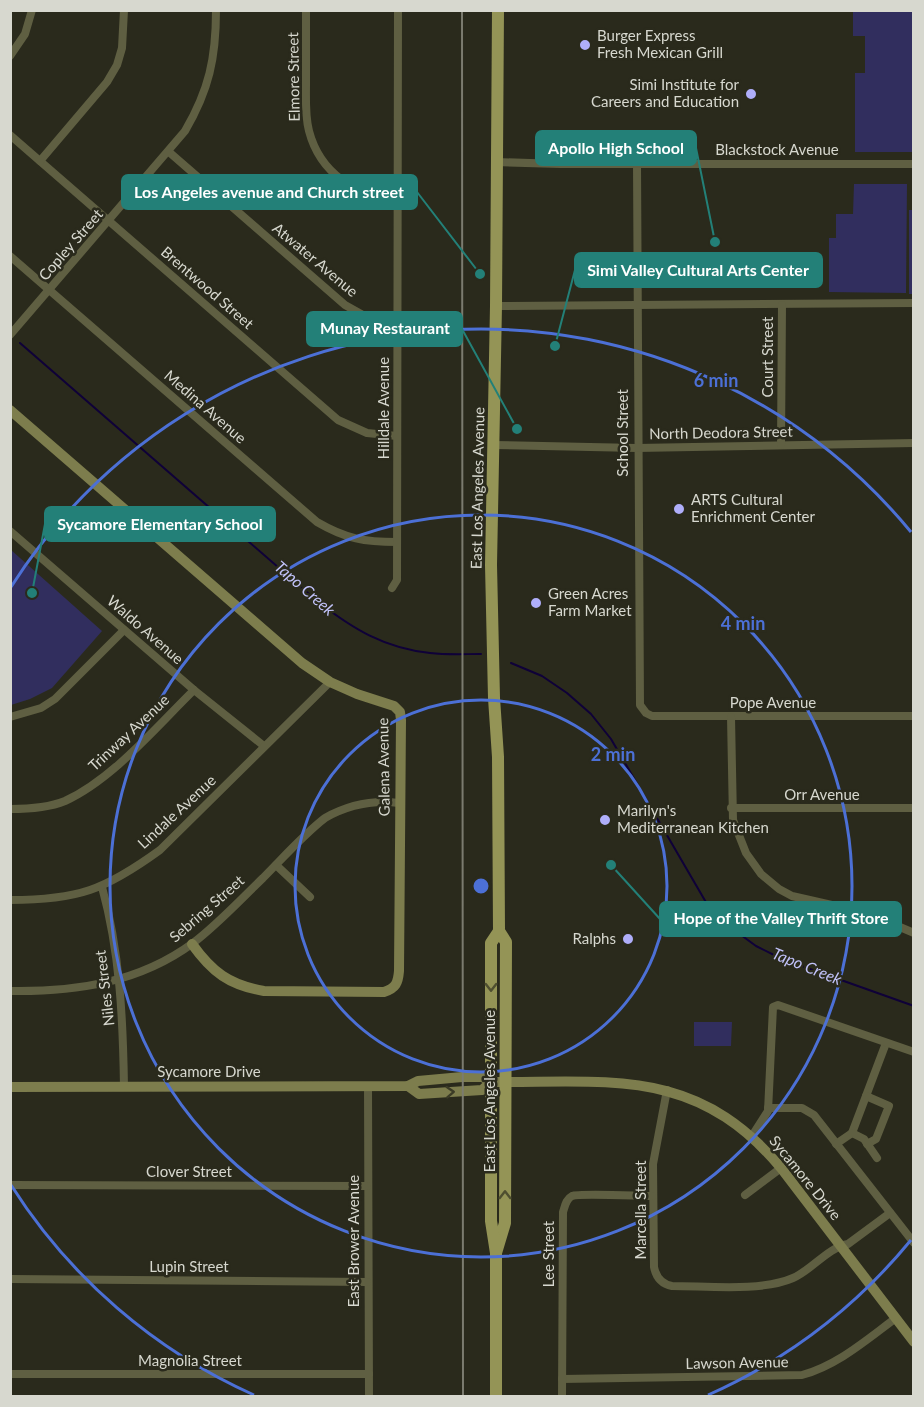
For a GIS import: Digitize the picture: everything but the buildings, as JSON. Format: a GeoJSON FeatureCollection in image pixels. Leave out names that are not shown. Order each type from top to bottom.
{"type":"FeatureCollection","features":[{"type":"Feature","properties":{"kind":"main road","name":"East Los Angeles Avenue"},"geometry":{"type":"LineString","coordinates":[[496,1252],[505,1223],[506,1083],[506,942],[499,931],[498,757],[492,608],[498,10]]}},
{"type":"Feature","properties":{"kind":"main road","name":"Galena Avenue"},"geometry":{"type":"LineString","coordinates":[[10,410],[302,663],[330,682],[394,706],[400,712],[399,971],[398,982],[393,989],[384,992],[264,991],[249,988],[219,975],[205,962],[192,944]]}},
{"type":"Feature","properties":{"kind":"main road","name":"East Los Angeles Avenue"},"geometry":{"type":"LineString","coordinates":[[496,1396],[496,1252],[491,1221],[491,943],[499,931]]}},
{"type":"Feature","properties":{"kind":"main road","name":"Sycamore Drive"},"geometry":{"type":"LineString","coordinates":[[10,1088],[408,1086],[418,1081],[482,1077],[491,1082],[620,1083],[667,1090],[712,1108],[752,1136],[781,1168],[914,1342]]}},
{"type":"Feature","properties":{"kind":"street"},"geometry":{"type":"LineString","coordinates":[[10,56],[25,34],[32,10]]}},
{"type":"Feature","properties":{"kind":"street"},"geometry":{"type":"LineString","coordinates":[[40,160],[107,82],[117,65],[122,48],[124,10]]}},
{"type":"Feature","properties":{"kind":"street","name":"Copley Street"},"geometry":{"type":"LineString","coordinates":[[10,334],[185,131],[209,82],[214,54],[216,10]]}},
{"type":"Feature","properties":{"kind":"street","name":"Elmore Street"},"geometry":{"type":"LineString","coordinates":[[306,10],[306,110],[312,142],[320,157],[341,180],[354,189],[370,195],[398,198]]}},
{"type":"Feature","properties":{"kind":"street","name":"Hilldale Avenue"},"geometry":{"type":"LineString","coordinates":[[392,588],[398,580],[398,10]]}},
{"type":"Feature","properties":{"kind":"street","name":"Brentwood Street"},"geometry":{"type":"LineString","coordinates":[[10,135],[338,420],[367,433],[398,436]]}},
{"type":"Feature","properties":{"kind":"street","name":"Atwater Avenue"},"geometry":{"type":"LineString","coordinates":[[169,152],[345,305],[370,319],[398,324]]}},
{"type":"Feature","properties":{"kind":"street","name":"Blackstock Avenue"},"geometry":{"type":"LineString","coordinates":[[496,162],[914,164]]}},
{"type":"Feature","properties":{"kind":"street","name":"School Street"},"geometry":{"type":"LineString","coordinates":[[637,163],[639,702]]}},
{"type":"Feature","properties":{"kind":"street","name":"Medina Avenue"},"geometry":{"type":"LineString","coordinates":[[10,256],[317,522],[334,533],[353,539],[370,542],[398,542]]}},
{"type":"Feature","properties":{"kind":"street"},"geometry":{"type":"LineString","coordinates":[[496,306],[914,303]]}},
{"type":"Feature","properties":{"kind":"street","name":"Court Street"},"geometry":{"type":"LineString","coordinates":[[781,445],[782,305]]}},
{"type":"Feature","properties":{"kind":"street","name":"North Deodora Street"},"geometry":{"type":"LineString","coordinates":[[492,445],[637,448],[914,443]]}},
{"type":"Feature","properties":{"kind":"street","name":"Waldo Avenue"},"geometry":{"type":"LineString","coordinates":[[10,531],[194,690],[264,746]]}},
{"type":"Feature","properties":{"kind":"street"},"geometry":{"type":"LineString","coordinates":[[10,717],[41,708],[55,699],[124,630]]}},
{"type":"Feature","properties":{"kind":"street","name":"Lindale Avenue"},"geometry":{"type":"LineString","coordinates":[[10,900],[59,898],[102,887],[134,869],[160,850],[330,682]]}},
{"type":"Feature","properties":{"kind":"street","name":"Trinway Avenue"},"geometry":{"type":"LineString","coordinates":[[10,809],[46,807],[64,801],[86,789],[108,774],[194,690]]}},
{"type":"Feature","properties":{"kind":"street","name":"Pope Avenue"},"geometry":{"type":"LineString","coordinates":[[639,702],[644,711],[652,716],[914,717]]}},
{"type":"Feature","properties":{"kind":"street"},"geometry":{"type":"LineString","coordinates":[[730,717],[731,808],[736,832],[746,853],[761,874],[779,889],[805,900],[867,913],[914,933]]}},
{"type":"Feature","properties":{"kind":"street","name":"Sebring Street"},"geometry":{"type":"LineString","coordinates":[[10,991],[71,990],[120,980],[149,968],[192,944],[222,919],[316,825],[337,811],[372,803],[399,803]]}},
{"type":"Feature","properties":{"kind":"street","name":"Orr Avenue"},"geometry":{"type":"LineString","coordinates":[[731,808],[914,808]]}},
{"type":"Feature","properties":{"kind":"street"},"geometry":{"type":"LineString","coordinates":[[276,865],[310,897]]}},
{"type":"Feature","properties":{"kind":"street","name":"Niles Street"},"geometry":{"type":"LineString","coordinates":[[102,887],[120,980],[124,1087]]}},
{"type":"Feature","properties":{"kind":"street"},"geometry":{"type":"LineString","coordinates":[[752,1136],[768,1108],[772,1007],[778,1005],[914,1052]]}},
{"type":"Feature","properties":{"kind":"street"},"geometry":{"type":"LineString","coordinates":[[836,1144],[852,1132],[886,1043]]}},
{"type":"Feature","properties":{"kind":"street","name":"East Brower Avenue"},"geometry":{"type":"LineString","coordinates":[[368,1086],[369,1396]]}},
{"type":"Feature","properties":{"kind":"street","name":"Marcella Street"},"geometry":{"type":"LineString","coordinates":[[667,1090],[654,1156],[652,1196],[654,1267],[658,1278],[668,1285],[757,1286],[777,1284],[803,1273],[840,1245]]}},
{"type":"Feature","properties":{"kind":"street"},"geometry":{"type":"LineString","coordinates":[[866,1096],[889,1106],[876,1139],[867,1144]]}},
{"type":"Feature","properties":{"kind":"street"},"geometry":{"type":"LineString","coordinates":[[768,1108],[802,1108],[814,1115],[914,1244]]}},
{"type":"Feature","properties":{"kind":"street"},"geometry":{"type":"LineString","coordinates":[[852,1132],[864,1139],[877,1158]]}},
{"type":"Feature","properties":{"kind":"street"},"geometry":{"type":"LineString","coordinates":[[746,1195],[781,1168]]}},
{"type":"Feature","properties":{"kind":"street","name":"Clover Street"},"geometry":{"type":"LineString","coordinates":[[10,1185],[367,1186]]}},
{"type":"Feature","properties":{"kind":"street","name":"Lee Street"},"geometry":{"type":"LineString","coordinates":[[562,1396],[563,1212],[565,1205],[574,1195],[583,1194],[652,1196]]}},
{"type":"Feature","properties":{"kind":"street"},"geometry":{"type":"LineString","coordinates":[[840,1245],[848,1244],[890,1213]]}},
{"type":"Feature","properties":{"kind":"street","name":"Lupin Street"},"geometry":{"type":"LineString","coordinates":[[10,1279],[367,1282]]}},
{"type":"Feature","properties":{"kind":"street","name":"Lawson Avenue"},"geometry":{"type":"LineString","coordinates":[[562,1379],[802,1375],[836,1362],[896,1318]]}},
{"type":"Feature","properties":{"kind":"street","name":"Magnolia Street"},"geometry":{"type":"LineString","coordinates":[[10,1374],[369,1374]]}},
{"type":"Feature","properties":{"kind":"shaded area"},"geometry":{"type":"Polygon","coordinates":[[[853,11],[913,11],[913,152],[855,152],[855,73],[865,73],[865,36],[853,36],[853,11]]]}},
{"type":"Feature","properties":{"kind":"shaded area"},"geometry":{"type":"Polygon","coordinates":[[[854,184],[907,184],[906,293],[829,292],[829,238],[836,238],[836,214],[853,214],[854,184]]]}},
{"type":"Feature","properties":{"kind":"shaded area"},"geometry":{"type":"Polygon","coordinates":[[[909,210],[913,210],[913,294],[909,294],[909,210]]]}},
{"type":"Feature","properties":{"kind":"shaded area"},"geometry":{"type":"Polygon","coordinates":[[[11,550],[102,631],[52,688],[11,705],[11,550]]]}},
{"type":"Feature","properties":{"kind":"shaded area"},"geometry":{"type":"Polygon","coordinates":[[[694,1022],[732,1022],[731,1046],[694,1046],[694,1022]]]}},
{"type":"Feature","properties":{"kind":"waterway","name":"Tapo Creek"},"geometry":{"type":"LineString","coordinates":[[20,343],[317,601],[343,620],[370,636],[398,647],[436,654],[481,654]]}},
{"type":"Feature","properties":{"kind":"waterway","name":"Tapo Creek"},"geometry":{"type":"LineString","coordinates":[[511,663],[542,676],[567,693],[591,714],[611,739],[707,904],[726,924],[756,946],[782,959],[914,1006]]}},
{"type":"Feature","properties":{"kind":"railway"},"geometry":{"type":"LineString","coordinates":[[462,10],[463,1396]]}},
{"type":"Feature","properties":{"kind":"place","name":"Burger Express Fresh Mexican Grill"},"geometry":{"type":"Point","coordinates":[585,45]}},
{"type":"Feature","properties":{"kind":"place","name":"Simi Institute for Careers and Education"},"geometry":{"type":"Point","coordinates":[751,94]}},
{"type":"Feature","properties":{"kind":"place","name":"Apollo High School"},"geometry":{"type":"Point","coordinates":[715,242]}},
{"type":"Feature","properties":{"kind":"place","name":"Los Angeles avenue and Church street"},"geometry":{"type":"Point","coordinates":[480,274]}},
{"type":"Feature","properties":{"kind":"place","name":"Simi Valley Cultural Arts Center"},"geometry":{"type":"Point","coordinates":[555,346]}},
{"type":"Feature","properties":{"kind":"place","name":"Munay Restaurant"},"geometry":{"type":"Point","coordinates":[517,429]}},
{"type":"Feature","properties":{"kind":"place","name":"ARTS Cultural Enrichment Center"},"geometry":{"type":"Point","coordinates":[679,509]}},
{"type":"Feature","properties":{"kind":"place","name":"Sycamore Elementary School"},"geometry":{"type":"Point","coordinates":[32,593]}},
{"type":"Feature","properties":{"kind":"place","name":"Green Acres Farm Market"},"geometry":{"type":"Point","coordinates":[536,603]}},
{"type":"Feature","properties":{"kind":"place","name":"Marilyn's Mediterranean Kitchen"},"geometry":{"type":"Point","coordinates":[605,820]}},
{"type":"Feature","properties":{"kind":"place","name":"Hope of the Valley Thrift Store"},"geometry":{"type":"Point","coordinates":[611,865]}},
{"type":"Feature","properties":{"kind":"place","name":"Ralphs"},"geometry":{"type":"Point","coordinates":[628,939]}}]}
